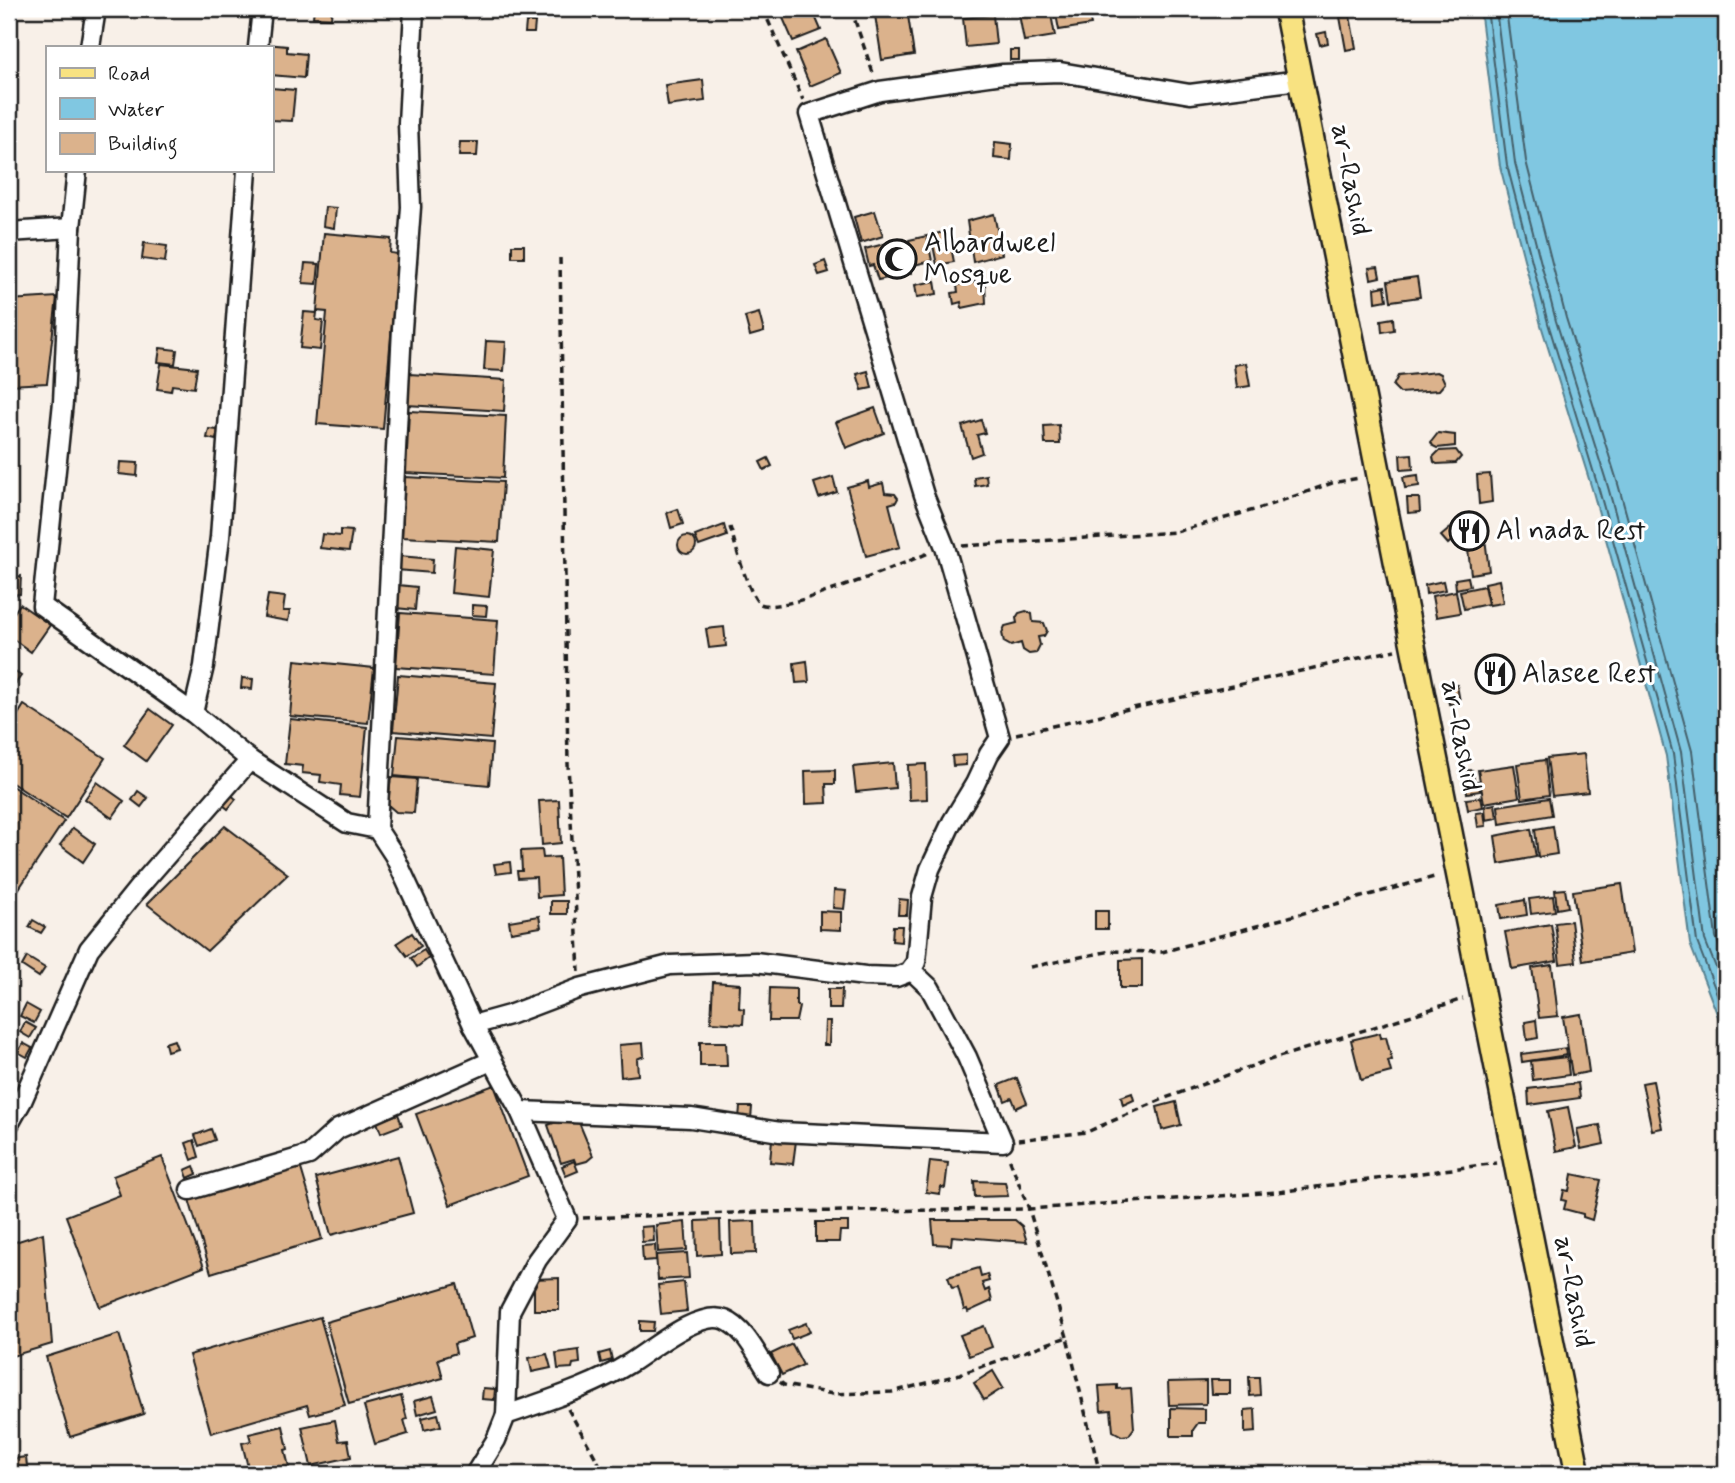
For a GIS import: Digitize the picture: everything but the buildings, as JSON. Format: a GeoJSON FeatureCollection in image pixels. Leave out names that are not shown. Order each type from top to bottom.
{"type":"FeatureCollection","features":[{"type":"Feature","properties":{"kind":"main road","name":"ar-Rashid"},"geometry":{"type":"LineString","coordinates":[[1286,9],[1578,1474]]}},
{"type":"Feature","properties":{"kind":"street"},"geometry":{"type":"LineString","coordinates":[[90,46],[96,9]]}},
{"type":"Feature","properties":{"kind":"street"},"geometry":{"type":"LineString","coordinates":[[258,46],[262,9]]}},
{"type":"Feature","properties":{"kind":"street"},"geometry":{"type":"LineString","coordinates":[[414,9],[408,123],[411,207],[402,329],[377,828],[394,855],[491,1061],[520,1111],[567,1219],[537,1260],[510,1311],[506,1415],[496,1440],[475,1474]]}},
{"type":"Feature","properties":{"kind":"street"},"geometry":{"type":"LineString","coordinates":[[473,1025],[509,1015],[580,988],[670,965],[755,962],[896,977],[911,970],[916,961],[922,897],[930,869],[952,822],[1000,738],[945,547],[924,495],[809,114],[880,90],[1003,74],[1060,72],[1190,94],[1299,80]]}},
{"type":"Feature","properties":{"kind":"street"},"geometry":{"type":"LineString","coordinates":[[77,172],[71,228],[62,402],[42,606],[193,713],[250,760],[347,823],[377,828]]}},
{"type":"Feature","properties":{"kind":"street"},"geometry":{"type":"LineString","coordinates":[[193,713],[204,666],[220,537],[247,172]]}},
{"type":"Feature","properties":{"kind":"street"},"geometry":{"type":"LineString","coordinates":[[9,232],[71,228]]}},
{"type":"Feature","properties":{"kind":"street"},"geometry":{"type":"LineString","coordinates":[[9,1124],[22,1101],[89,949],[139,887],[250,760]]}},
{"type":"Feature","properties":{"kind":"street"},"geometry":{"type":"LineString","coordinates":[[520,1111],[691,1118],[780,1132],[1003,1142],[967,1057],[930,988],[911,970]]}},
{"type":"Feature","properties":{"kind":"street"},"geometry":{"type":"LineString","coordinates":[[191,1190],[309,1155],[338,1129],[491,1061]]}},
{"type":"Feature","properties":{"kind":"street"},"geometry":{"type":"LineString","coordinates":[[506,1415],[586,1386],[628,1364],[666,1337],[706,1319],[724,1319],[732,1324],[769,1373]]}},
{"type":"Feature","properties":{"kind":"path"},"geometry":{"type":"LineString","coordinates":[[763,9],[809,114]]}},
{"type":"Feature","properties":{"kind":"path"},"geometry":{"type":"LineString","coordinates":[[851,9],[880,90]]}},
{"type":"Feature","properties":{"kind":"path"},"geometry":{"type":"LineString","coordinates":[[560,258],[568,764],[580,988]]}},
{"type":"Feature","properties":{"kind":"path"},"geometry":{"type":"LineString","coordinates":[[730,527],[752,593],[759,603],[769,607],[789,604],[844,586],[945,547],[1176,532],[1261,508],[1332,483],[1379,475]]}},
{"type":"Feature","properties":{"kind":"path"},"geometry":{"type":"LineString","coordinates":[[1000,738],[1413,646]]}},
{"type":"Feature","properties":{"kind":"path"},"geometry":{"type":"LineString","coordinates":[[1030,967],[1111,951],[1162,952],[1457,871]]}},
{"type":"Feature","properties":{"kind":"path"},"geometry":{"type":"LineString","coordinates":[[1100,1474],[1067,1337],[1029,1209],[1003,1142],[1087,1132],[1163,1099],[1260,1063],[1481,993]]}},
{"type":"Feature","properties":{"kind":"path"},"geometry":{"type":"LineString","coordinates":[[567,1219],[762,1212],[1029,1209],[1278,1192],[1517,1160]]}},
{"type":"Feature","properties":{"kind":"path"},"geometry":{"type":"LineString","coordinates":[[769,1373],[784,1385],[833,1394],[892,1392],[954,1376],[1067,1337]]}},
{"type":"Feature","properties":{"kind":"path"},"geometry":{"type":"LineString","coordinates":[[561,1396],[605,1474]]}},
{"type":"Feature","properties":{"kind":"water"},"geometry":{"type":"Polygon","coordinates":[[[1480,9],[1726,9],[1726,1037],[1690,944],[1666,756],[1593,492],[1541,325],[1500,166],[1480,9]]]}},
{"type":"Feature","properties":{"kind":"place","name":"Albardweel Mosque"},"geometry":{"type":"Point","coordinates":[897,259]}},
{"type":"Feature","properties":{"kind":"place","name":"Al nada Rest"},"geometry":{"type":"Point","coordinates":[1469,531]}},
{"type":"Feature","properties":{"kind":"place","name":"Alasee Rest"},"geometry":{"type":"Point","coordinates":[1495,674]}}]}
